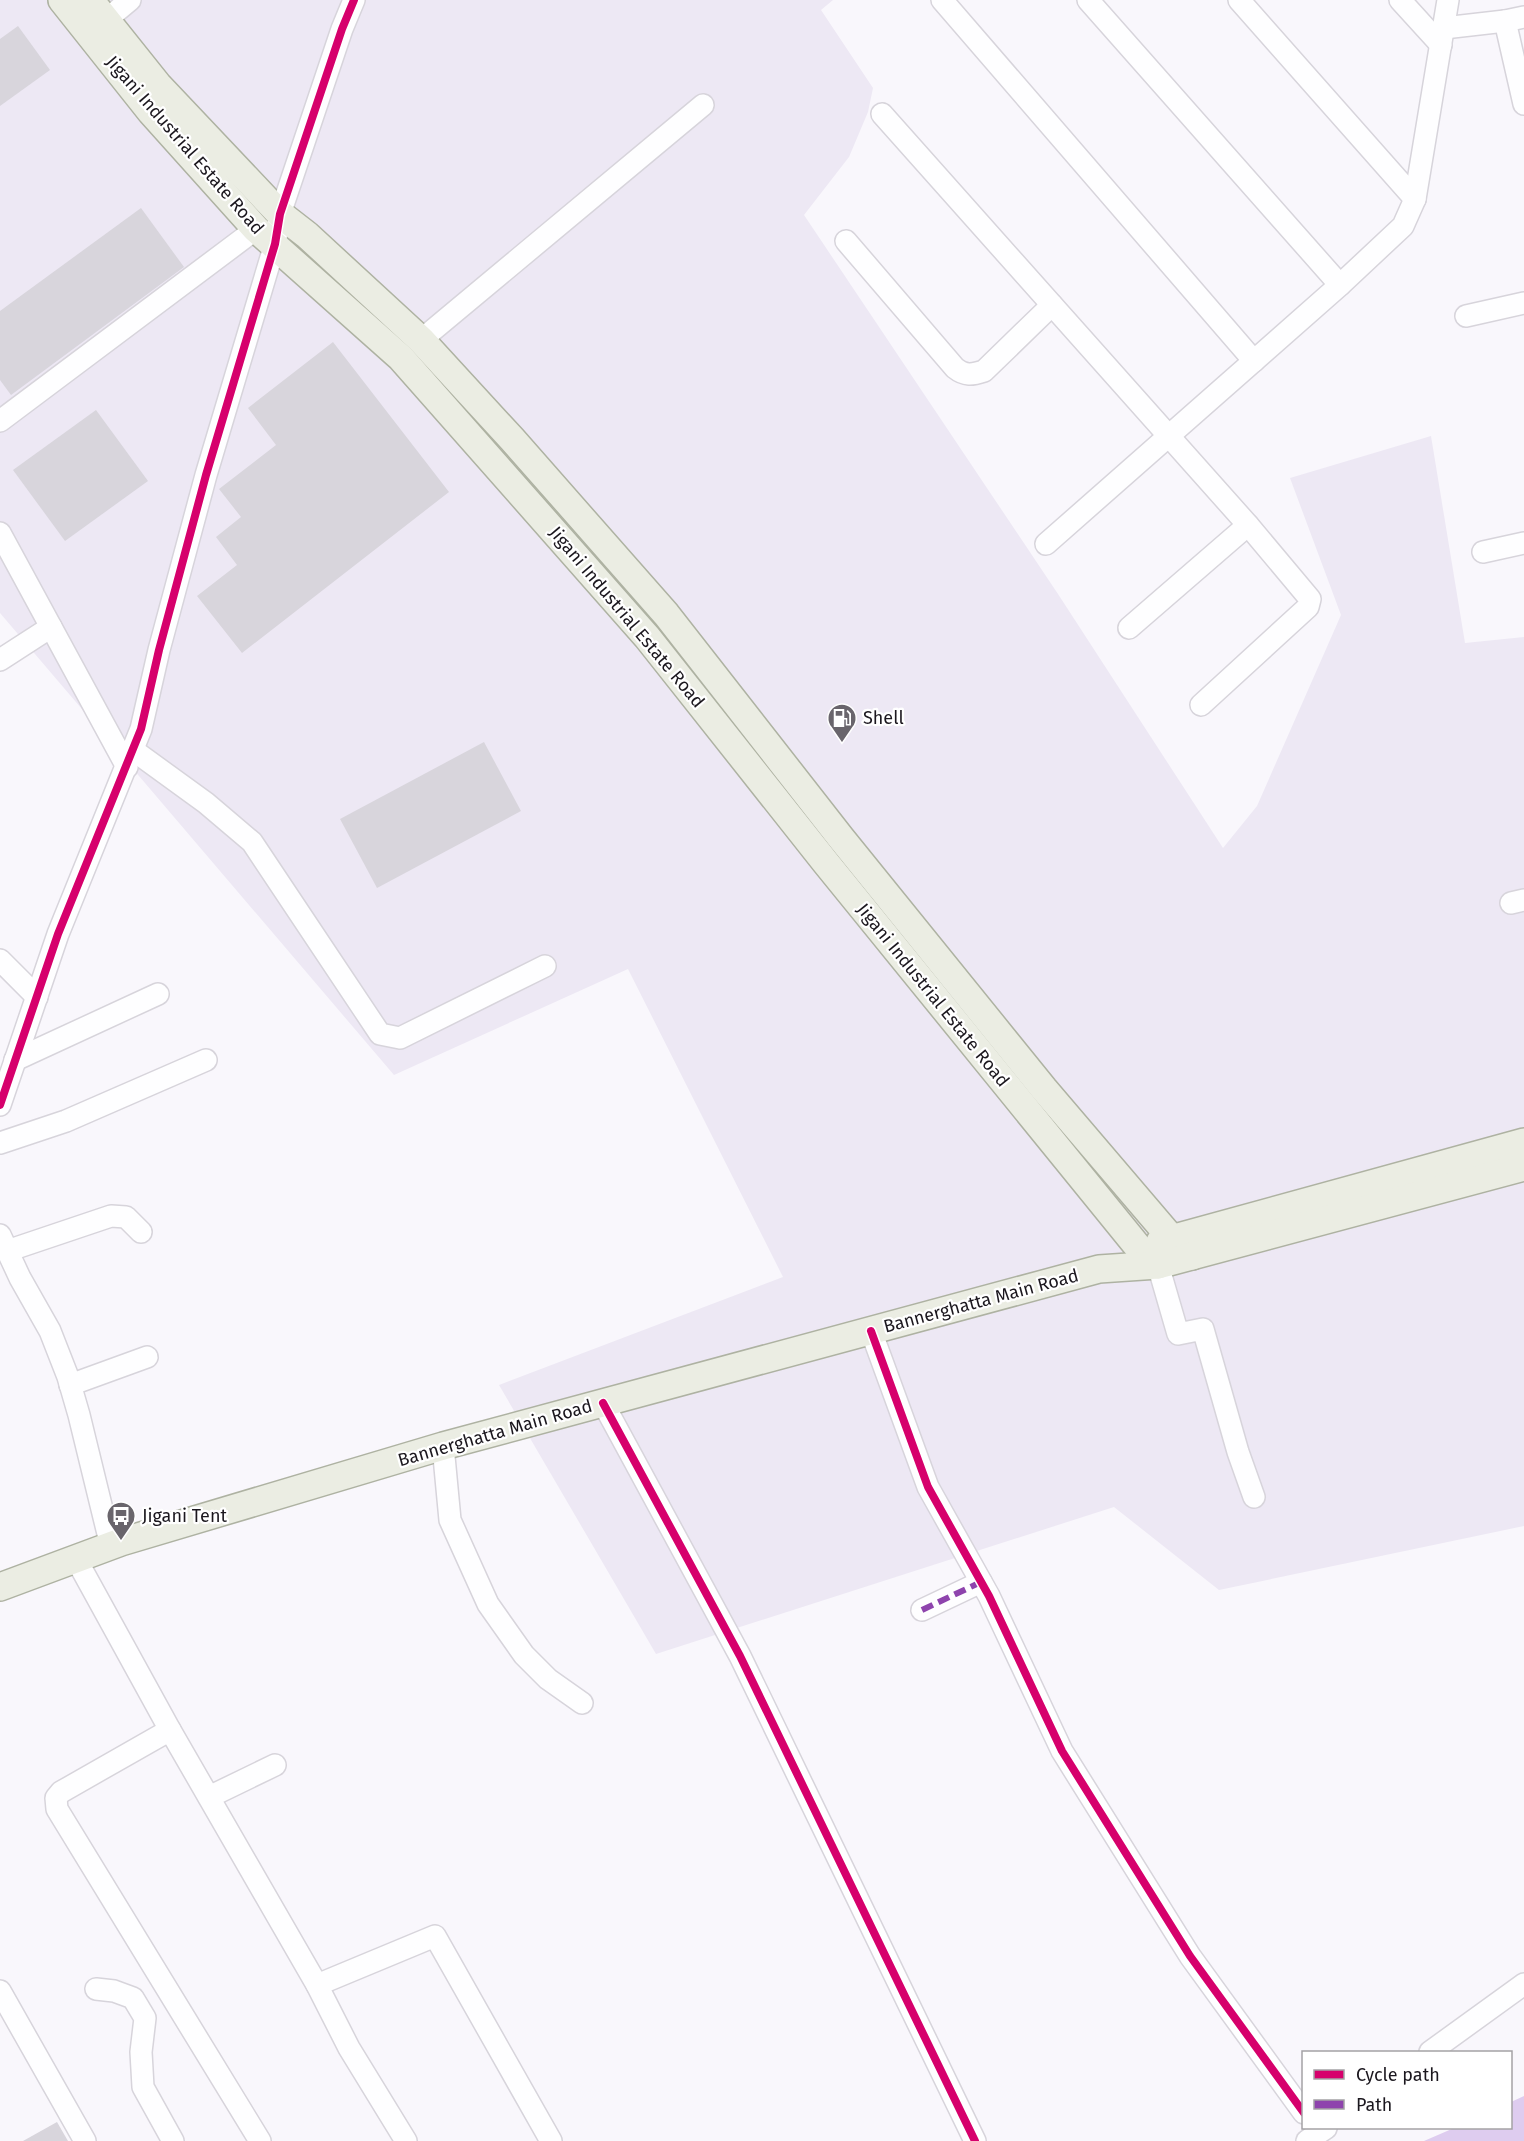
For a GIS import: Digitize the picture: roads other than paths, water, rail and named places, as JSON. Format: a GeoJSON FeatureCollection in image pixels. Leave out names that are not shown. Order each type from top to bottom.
{"type":"FeatureCollection","features":[{"type":"Feature","properties":{"kind":"main road","name":"Jigani Industrial Estate Road"},"geometry":{"type":"LineString","coordinates":[[62,0],[151,112],[266,237],[400,358],[647,637],[826,863],[1138,1247],[1158,1265]]}},
{"type":"Feature","properties":{"kind":"main road","name":"Jigani Industrial Estate Road"},"geometry":{"type":"LineString","coordinates":[[98,10],[158,84],[280,214],[307,235],[421,340],[512,439],[666,614],[841,838],[1044,1089],[1182,1247]]}},
{"type":"Feature","properties":{"kind":"main road","name":"Bannerghatta Main Road"},"geometry":{"type":"LineString","coordinates":[[1353,1201],[1524,1142]]}},
{"type":"Feature","properties":{"kind":"main road","name":"Bannerghatta Main Road"},"geometry":{"type":"LineString","coordinates":[[1100,1269],[1138,1247],[1182,1247],[1353,1201],[1524,1167]]}},
{"type":"Feature","properties":{"kind":"main road","name":"Bannerghatta Main Road"},"geometry":{"type":"LineString","coordinates":[[0,1587],[111,1546],[443,1446],[1100,1269],[1158,1265],[1182,1247]]}},
{"type":"Feature","properties":{"kind":"street"},"geometry":{"type":"LineString","coordinates":[[98,10],[129,0]]}},
{"type":"Feature","properties":{"kind":"street"},"geometry":{"type":"LineString","coordinates":[[0,1105],[58,934],[141,729],[159,650],[266,237],[280,214],[342,29],[354,0]]}},
{"type":"Feature","properties":{"kind":"street"},"geometry":{"type":"LineString","coordinates":[[942,0],[1254,361]]}},
{"type":"Feature","properties":{"kind":"street"},"geometry":{"type":"LineString","coordinates":[[1088,0],[1340,285]]}},
{"type":"Feature","properties":{"kind":"street"},"geometry":{"type":"LineString","coordinates":[[1239,0],[1415,199]]}},
{"type":"Feature","properties":{"kind":"street"},"geometry":{"type":"LineString","coordinates":[[1400,0],[1443,37]]}},
{"type":"Feature","properties":{"kind":"street"},"geometry":{"type":"LineString","coordinates":[[1046,544],[1340,285],[1403,226],[1415,199],[1448,0]]}},
{"type":"Feature","properties":{"kind":"street"},"geometry":{"type":"LineString","coordinates":[[1443,37],[1515,19],[1524,104]]}},
{"type":"Feature","properties":{"kind":"street"},"geometry":{"type":"LineString","coordinates":[[421,340],[703,105]]}},
{"type":"Feature","properties":{"kind":"street"},"geometry":{"type":"LineString","coordinates":[[882,114],[1308,594],[1311,603],[1201,705]]}},
{"type":"Feature","properties":{"kind":"street"},"geometry":{"type":"LineString","coordinates":[[0,422],[266,237]]}},
{"type":"Feature","properties":{"kind":"street"},"geometry":{"type":"LineString","coordinates":[[846,241],[955,369],[962,374],[972,375],[984,371],[1052,305]]}},
{"type":"Feature","properties":{"kind":"street"},"geometry":{"type":"LineString","coordinates":[[1466,316],[1524,303]]}},
{"type":"Feature","properties":{"kind":"street"},"geometry":{"type":"LineString","coordinates":[[1130,628],[1248,525]]}},
{"type":"Feature","properties":{"kind":"street"},"geometry":{"type":"LineString","coordinates":[[0,532],[6,557],[130,758],[206,803],[252,842],[380,1034],[400,1038],[545,966]]}},
{"type":"Feature","properties":{"kind":"street"},"geometry":{"type":"LineString","coordinates":[[1484,552],[1524,543]]}},
{"type":"Feature","properties":{"kind":"street"},"geometry":{"type":"LineString","coordinates":[[0,660],[51,627]]}},
{"type":"Feature","properties":{"kind":"street"},"geometry":{"type":"LineString","coordinates":[[0,960],[37,997]]}},
{"type":"Feature","properties":{"kind":"street"},"geometry":{"type":"LineString","coordinates":[[15,1060],[158,994]]}},
{"type":"Feature","properties":{"kind":"street"},"geometry":{"type":"LineString","coordinates":[[0,1143],[66,1121],[206,1060]]}},
{"type":"Feature","properties":{"kind":"street"},"geometry":{"type":"LineString","coordinates":[[111,1546],[70,1385],[50,1331],[4,1243],[111,1216],[126,1217],[141,1232]]}},
{"type":"Feature","properties":{"kind":"street"},"geometry":{"type":"LineString","coordinates":[[1158,1265],[1178,1334],[1203,1329],[1238,1452],[1254,1497]]}},
{"type":"Feature","properties":{"kind":"street"},"geometry":{"type":"LineString","coordinates":[[871,1331],[928,1487],[981,1582],[1062,1750],[1190,1956],[1302,2110]]}},
{"type":"Feature","properties":{"kind":"street"},"geometry":{"type":"LineString","coordinates":[[70,1385],[147,1357]]}},
{"type":"Feature","properties":{"kind":"street"},"geometry":{"type":"LineString","coordinates":[[603,1403],[740,1656],[975,2141]]}},
{"type":"Feature","properties":{"kind":"street"},"geometry":{"type":"LineString","coordinates":[[443,1446],[450,1520],[488,1604],[524,1655],[548,1679],[582,1703]]}},
{"type":"Feature","properties":{"kind":"street"},"geometry":{"type":"LineString","coordinates":[[76,1559],[170,1730],[317,1985],[349,2048],[406,2141]]}},
{"type":"Feature","properties":{"kind":"street"},"geometry":{"type":"LineString","coordinates":[[922,1610],[981,1582]]}},
{"type":"Feature","properties":{"kind":"street"},"geometry":{"type":"LineString","coordinates":[[170,1730],[61,1792],[56,1798],[57,1809],[260,2141]]}},
{"type":"Feature","properties":{"kind":"street"},"geometry":{"type":"LineString","coordinates":[[209,1797],[275,1765]]}},
{"type":"Feature","properties":{"kind":"street"},"geometry":{"type":"LineString","coordinates":[[317,1985],[435,1936],[551,2141]]}},
{"type":"Feature","properties":{"kind":"street"},"geometry":{"type":"LineString","coordinates":[[1431,2051],[1524,1984]]}},
{"type":"Feature","properties":{"kind":"street"},"geometry":{"type":"LineString","coordinates":[[96,1989],[114,1991],[133,1998],[145,2018],[141,2052],[143,2087],[173,2141]]}},
{"type":"Feature","properties":{"kind":"street"},"geometry":{"type":"LineString","coordinates":[[0,1990],[85,2141]]}},
{"type":"Feature","properties":{"kind":"place","name":"Shell"},"geometry":{"type":"Point","coordinates":[842,744]}},
{"type":"Feature","properties":{"kind":"place","name":"Jigani Tent"},"geometry":{"type":"Point","coordinates":[121,1542]}}]}
